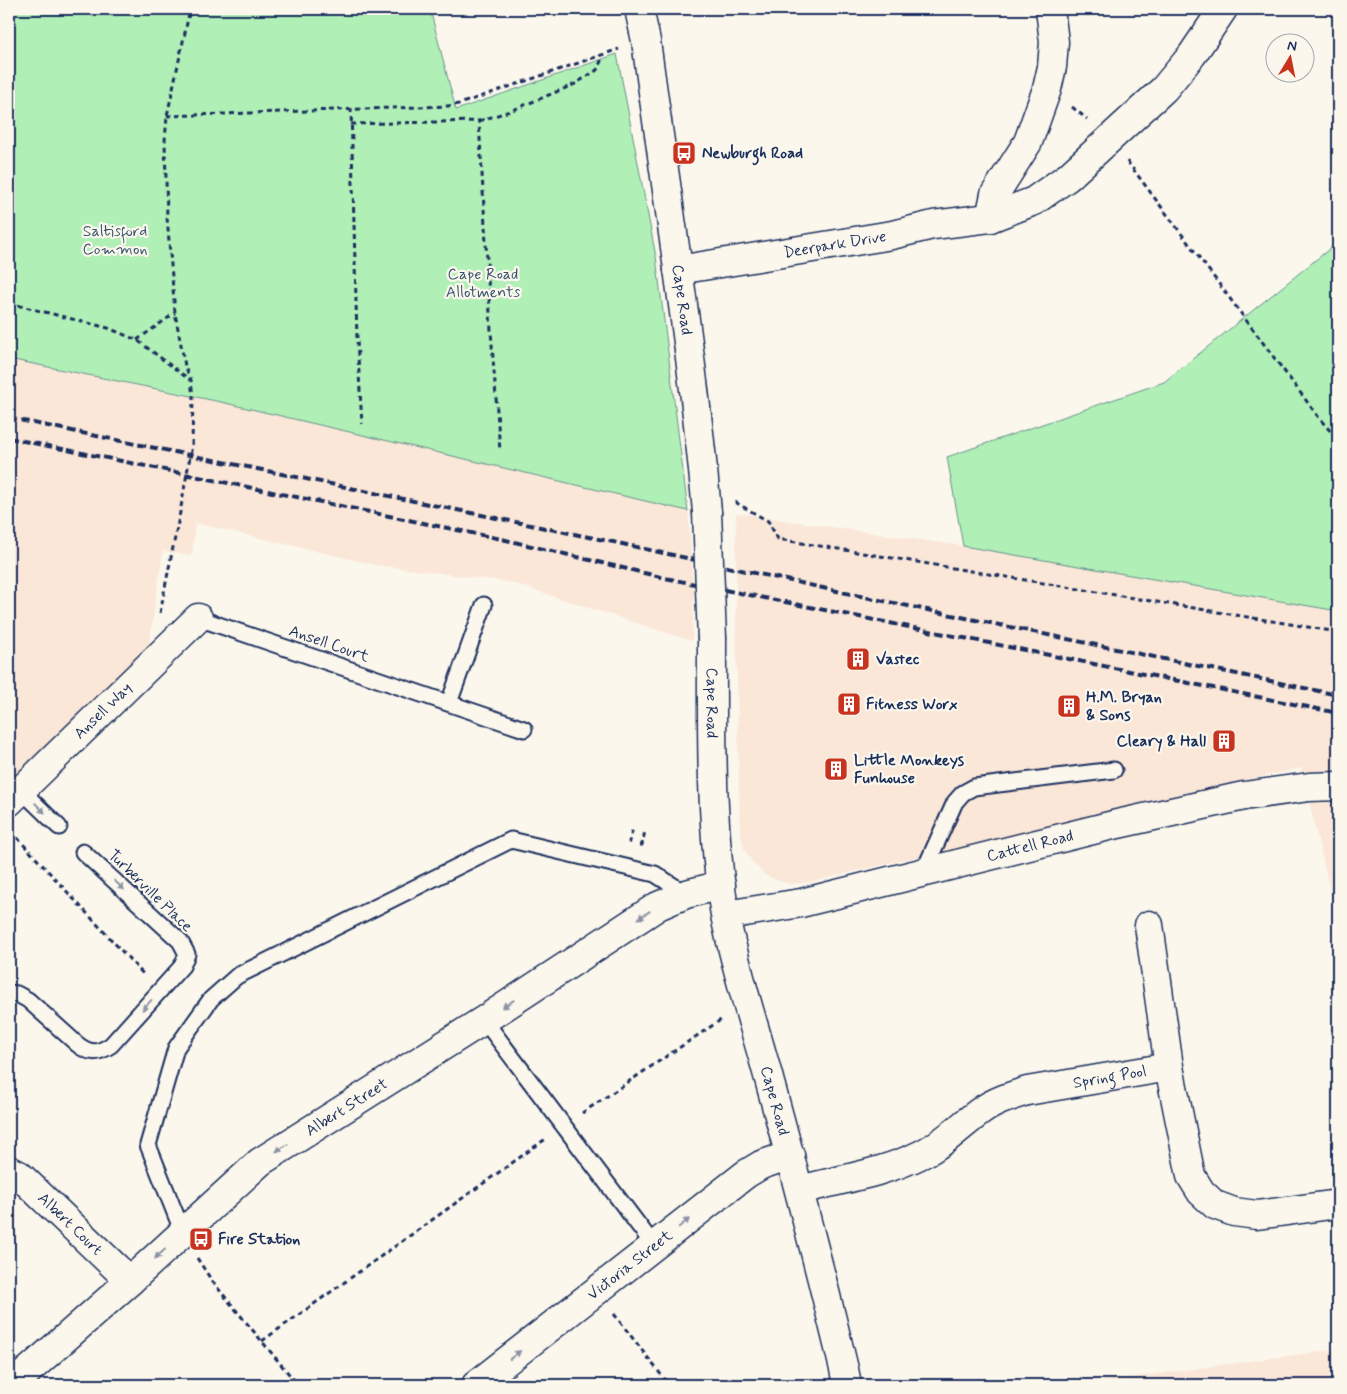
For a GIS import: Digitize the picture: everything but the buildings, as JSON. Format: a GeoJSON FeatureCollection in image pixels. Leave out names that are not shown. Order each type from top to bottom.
{"type":"FeatureCollection","features":[{"type":"Feature","properties":{"kind":"street","name":"Cape Road"},"geometry":{"type":"LineString","coordinates":[[639,9],[646,42],[678,270],[707,512],[712,639],[714,773],[717,848],[721,885],[736,964],[800,1190],[847,1385]]}},
{"type":"Feature","properties":{"kind":"street"},"geometry":{"type":"LineString","coordinates":[[990,218],[996,194],[1028,142],[1048,89],[1054,42],[1050,9]]}},
{"type":"Feature","properties":{"kind":"street","name":"Deerpark Drive"},"geometry":{"type":"LineString","coordinates":[[678,270],[892,235],[933,225],[990,218],[1034,201],[1068,177],[1164,89],[1192,55],[1223,9]]}},
{"type":"Feature","properties":{"kind":"street","name":"Ansell Way"},"geometry":{"type":"LineString","coordinates":[[15,796],[198,618]]}},
{"type":"Feature","properties":{"kind":"street","name":"Cattell Road"},"geometry":{"type":"LineString","coordinates":[[726,916],[800,903],[1113,825],[1244,796],[1309,787],[1338,786]]}},
{"type":"Feature","properties":{"kind":"street","name":"Albert Street"},"geometry":{"type":"LineString","coordinates":[[12,1385],[130,1281],[260,1162],[484,1020],[658,906],[686,894],[721,885]]}},
{"type":"Feature","properties":{"kind":"street"},"geometry":{"type":"LineString","coordinates":[[1149,925],[1169,1067],[1191,1176],[1201,1192],[1215,1205],[1234,1212],[1257,1215],[1338,1204]]}},
{"type":"Feature","properties":{"kind":"street","name":"Spring Pool"},"geometry":{"type":"LineString","coordinates":[[800,1190],[894,1166],[923,1154],[945,1141],[983,1110],[1005,1098],[1027,1091],[1169,1067]]}},
{"type":"Feature","properties":{"kind":"street","name":"Victoria Street"},"geometry":{"type":"LineString","coordinates":[[476,1385],[746,1174],[761,1165],[790,1155]]}},
{"type":"Feature","properties":{"kind":"street","name":"Albert Court"},"geometry":{"type":"LineString","coordinates":[[9,1170],[19,1175],[130,1281]]}},
{"type":"Feature","properties":{"kind":"lane"},"geometry":{"type":"LineString","coordinates":[[449,703],[484,605]]}},
{"type":"Feature","properties":{"kind":"lane","name":"Ansell Court"},"geometry":{"type":"LineString","coordinates":[[198,618],[524,729]]}},
{"type":"Feature","properties":{"kind":"lane"},"geometry":{"type":"LineString","coordinates":[[923,873],[955,802],[963,793],[974,787],[1114,770]]}},
{"type":"Feature","properties":{"kind":"lane"},"geometry":{"type":"LineString","coordinates":[[15,796],[59,827]]}},
{"type":"Feature","properties":{"kind":"lane"},"geometry":{"type":"LineString","coordinates":[[183,1233],[148,1145],[176,1048],[211,998],[237,976],[511,840],[655,874],[686,894]]}},
{"type":"Feature","properties":{"kind":"lane","name":"Turberville Place"},"geometry":{"type":"LineString","coordinates":[[9,993],[17,994],[28,1000],[77,1044],[85,1050],[95,1053],[103,1051],[111,1045],[182,966],[187,954],[180,941],[83,852]]}},
{"type":"Feature","properties":{"kind":"lane"},"geometry":{"type":"LineString","coordinates":[[484,1020],[565,1125],[654,1247]]}},
{"type":"Feature","properties":{"kind":"path"},"geometry":{"type":"LineString","coordinates":[[159,618],[182,507],[192,445],[193,397],[191,380],[185,366],[175,313],[166,183],[167,116],[190,9]]}},
{"type":"Feature","properties":{"kind":"path"},"geometry":{"type":"LineString","coordinates":[[167,116],[458,104],[600,55],[646,42]]}},
{"type":"Feature","properties":{"kind":"path"},"geometry":{"type":"LineString","coordinates":[[351,124],[479,121],[513,110],[575,84],[597,70],[601,61],[600,55]]}},
{"type":"Feature","properties":{"kind":"path"},"geometry":{"type":"LineString","coordinates":[[1048,89],[1111,139],[1338,440]]}},
{"type":"Feature","properties":{"kind":"path"},"geometry":{"type":"LineString","coordinates":[[351,108],[357,340],[362,424]]}},
{"type":"Feature","properties":{"kind":"path"},"geometry":{"type":"LineString","coordinates":[[479,121],[500,451]]}},
{"type":"Feature","properties":{"kind":"path"},"geometry":{"type":"LineString","coordinates":[[9,302],[108,328],[137,340],[191,380]]}},
{"type":"Feature","properties":{"kind":"path"},"geometry":{"type":"LineString","coordinates":[[137,340],[175,313]]}},
{"type":"Feature","properties":{"kind":"path"},"geometry":{"type":"LineString","coordinates":[[734,502],[768,521],[778,539],[1338,632]]}},
{"type":"Feature","properties":{"kind":"path"},"geometry":{"type":"LineString","coordinates":[[633,828],[629,842],[642,846],[645,831]]}},
{"type":"Feature","properties":{"kind":"path"},"geometry":{"type":"LineString","coordinates":[[9,829],[160,991]]}},
{"type":"Feature","properties":{"kind":"path"},"geometry":{"type":"LineString","coordinates":[[262,1341],[565,1125],[716,1022]]}},
{"type":"Feature","properties":{"kind":"path"},"geometry":{"type":"LineString","coordinates":[[212,1281],[298,1385]]}},
{"type":"Feature","properties":{"kind":"path"},"geometry":{"type":"LineString","coordinates":[[609,1309],[669,1385]]}},
{"type":"Feature","properties":{"kind":"shaded area"},"geometry":{"type":"Polygon","coordinates":[[[9,359],[221,402],[688,511],[694,596],[692,641],[509,582],[376,565],[195,523],[192,556],[163,551],[149,644],[9,788],[9,359]]]}},
{"type":"Feature","properties":{"kind":"shaded area"},"geometry":{"type":"Polygon","coordinates":[[[736,513],[963,546],[1338,611],[1338,924],[1301,768],[1169,797],[970,848],[902,860],[811,882],[791,884],[765,875],[753,863],[744,849],[740,831],[736,513]]]}},
{"type":"Feature","properties":{"kind":"shaded area"},"geometry":{"type":"Polygon","coordinates":[[[1338,1349],[1338,1385],[1079,1385],[1083,1384],[1338,1349]]]}},
{"type":"Feature","properties":{"kind":"green space","name":"Cape Road Allotments"},"geometry":{"type":"Polygon","coordinates":[[[9,9],[430,9],[456,110],[617,54],[656,257],[688,511],[221,402],[9,359],[9,9]]]}},
{"type":"Feature","properties":{"kind":"green space"},"geometry":{"type":"Polygon","coordinates":[[[1338,242],[1338,611],[963,546],[947,457],[1164,382],[1338,242]]]}},
{"type":"Feature","properties":{"kind":"railway"},"geometry":{"type":"LineString","coordinates":[[9,418],[618,543],[855,595],[1338,695]]}},
{"type":"Feature","properties":{"kind":"railway"},"geometry":{"type":"LineString","coordinates":[[9,438],[506,540],[665,578],[1338,713]]}},
{"type":"Feature","properties":{"kind":"place","name":"Newburgh Road"},"geometry":{"type":"Point","coordinates":[684,153]}},
{"type":"Feature","properties":{"kind":"place","name":"Vastec"},"geometry":{"type":"Point","coordinates":[858,659]}},
{"type":"Feature","properties":{"kind":"place","name":"Fitness Worx"},"geometry":{"type":"Point","coordinates":[849,704]}},
{"type":"Feature","properties":{"kind":"place","name":"H.M. Bryan & Sons"},"geometry":{"type":"Point","coordinates":[1069,706]}},
{"type":"Feature","properties":{"kind":"place","name":"Cleary & Hall"},"geometry":{"type":"Point","coordinates":[1224,741]}},
{"type":"Feature","properties":{"kind":"place","name":"Little Monkeys Funhouse"},"geometry":{"type":"Point","coordinates":[836,769]}},
{"type":"Feature","properties":{"kind":"place","name":"Fire Station"},"geometry":{"type":"Point","coordinates":[201,1239]}},
{"type":"Feature","properties":{"kind":"park label","name":"Saltisford Common"},"geometry":{"type":"Point","coordinates":[115,240]}}]}
